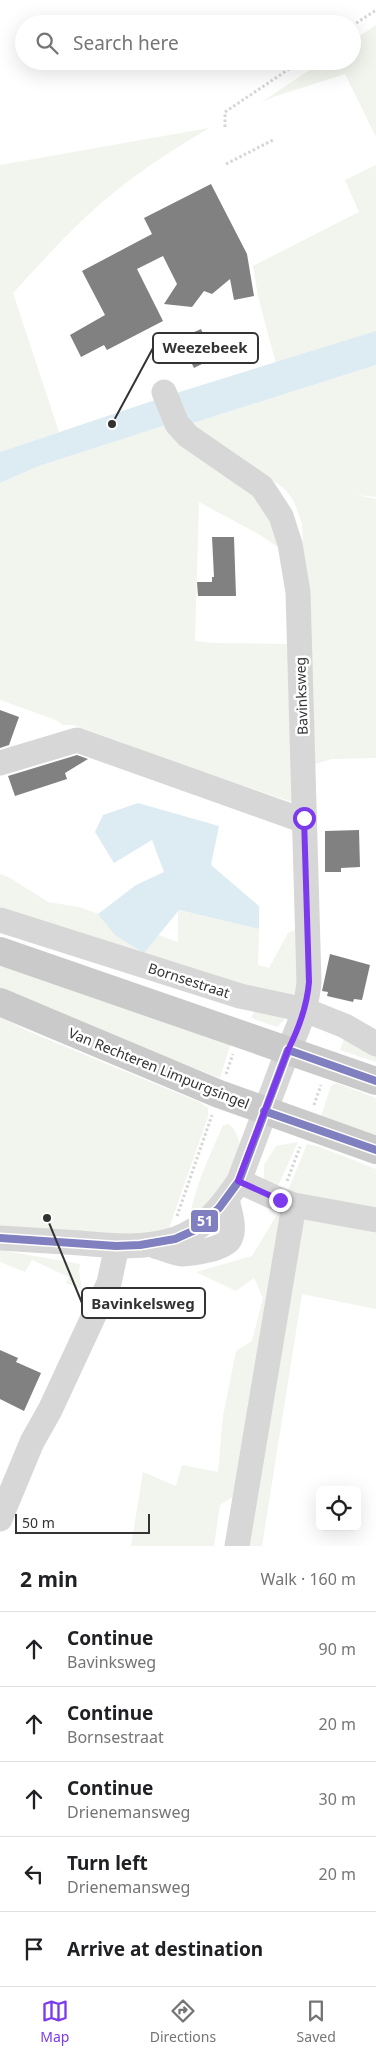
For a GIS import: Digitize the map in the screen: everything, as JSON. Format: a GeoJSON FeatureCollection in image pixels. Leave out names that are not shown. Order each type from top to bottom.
{"type":"FeatureCollection","features":[{"type":"Feature","properties":{"kind":"main road"},"geometry":{"type":"LineString","coordinates":[[0,950],[376,1081]]}},
{"type":"Feature","properties":{"kind":"main road","name":"Van Rechteren Limpurgsingel"},"geometry":{"type":"LineString","coordinates":[[0,1002],[219,1094],[376,1150]]}},
{"type":"Feature","properties":{"kind":"street","name":"Bavinksweg"},"geometry":{"type":"LineString","coordinates":[[164,392],[177,424],[188,436],[262,487],[281,516],[290,544],[298,592],[309,982],[305,1010],[288,1050]]}},
{"type":"Feature","properties":{"kind":"street"},"geometry":{"type":"LineString","coordinates":[[0,763],[77,740],[296,818],[304,818]]}},
{"type":"Feature","properties":{"kind":"street","name":"Bornsestraat"},"geometry":{"type":"LineString","coordinates":[[0,920],[240,996],[305,1010],[345,1026],[376,1044]]}},
{"type":"Feature","properties":{"kind":"street"},"geometry":{"type":"LineString","coordinates":[[0,1238],[117,1246],[152,1245],[176,1239],[195,1230],[211,1217],[233,1190],[288,1050]]}},
{"type":"Feature","properties":{"kind":"street"},"geometry":{"type":"LineString","coordinates":[[233,1190],[280,1200],[294,1205],[376,1220]]}},
{"type":"Feature","properties":{"kind":"street"},"geometry":{"type":"LineString","coordinates":[[152,1245],[180,1254],[222,1246],[230,1238],[233,1190]]}},
{"type":"Feature","properties":{"kind":"street"},"geometry":{"type":"LineString","coordinates":[[237,1546],[294,1205]]}},
{"type":"Feature","properties":{"kind":"street"},"geometry":{"type":"LineString","coordinates":[[0,1519],[32,1442],[50,1410],[109,1283],[117,1246]]}},
{"type":"Feature","properties":{"kind":"path"},"geometry":{"type":"LineString","coordinates":[[361,20],[376,10]]}},
{"type":"Feature","properties":{"kind":"path"},"geometry":{"type":"LineString","coordinates":[[225,127],[225,112],[288,70]]}},
{"type":"Feature","properties":{"kind":"path"},"geometry":{"type":"LineString","coordinates":[[226,164],[275,139]]}},
{"type":"Feature","properties":{"kind":"path"},"geometry":{"type":"LineString","coordinates":[[176,1239],[174,1224],[240,1034]]}},
{"type":"Feature","properties":{"kind":"shaded area"},"geometry":{"type":"Polygon","coordinates":[[[376,25],[376,137],[345,74],[260,103],[310,70],[361,70],[361,35],[376,25]]]}},
{"type":"Feature","properties":{"kind":"shaded area"},"geometry":{"type":"Polygon","coordinates":[[[209,128],[150,165],[103,202],[63,239],[13,293],[59,432],[0,452],[0,165],[209,128]]]}},
{"type":"Feature","properties":{"kind":"shaded area"},"geometry":{"type":"Polygon","coordinates":[[[376,165],[376,331],[276,364],[258,296],[253,266],[359,212],[345,180],[376,165]]]}},
{"type":"Feature","properties":{"kind":"shaded area"},"geometry":{"type":"Polygon","coordinates":[[[376,331],[376,365],[190,424],[169,424],[39,466],[0,483],[0,452],[173,394],[376,331]]]}},
{"type":"Feature","properties":{"kind":"shaded area"},"geometry":{"type":"Polygon","coordinates":[[[376,365],[376,497],[357,495],[376,499],[376,758],[332,759],[312,765],[302,524],[292,499],[286,490],[190,424],[376,365]]]}},
{"type":"Feature","properties":{"kind":"shaded area"},"geometry":{"type":"Polygon","coordinates":[[[169,424],[260,493],[287,553],[260,535],[199,502],[195,641],[289,644],[295,803],[202,772],[74,725],[63,725],[56,720],[0,700],[0,483],[39,466],[169,424]]]}},
{"type":"Feature","properties":{"kind":"shaded area"},"geometry":{"type":"Polygon","coordinates":[[[138,803],[219,826],[211,865],[259,906],[259,929],[179,910],[144,953],[115,935],[98,914],[136,885],[164,872],[152,840],[114,863],[95,832],[103,815],[138,803]]]}},
{"type":"Feature","properties":{"kind":"shaded area"},"geometry":{"type":"Polygon","coordinates":[[[0,874],[10,878],[48,902],[79,907],[178,942],[178,910],[259,929],[258,965],[269,968],[288,933],[300,928],[301,999],[246,990],[0,913],[0,874]]]}},
{"type":"Feature","properties":{"kind":"shaded area"},"geometry":{"type":"Polygon","coordinates":[[[0,960],[232,1039],[220,1078],[0,992],[0,960]]]}},
{"type":"Feature","properties":{"kind":"shaded area"},"geometry":{"type":"Polygon","coordinates":[[[255,1010],[286,1018],[277,1027],[251,1018],[255,1010]]]}},
{"type":"Feature","properties":{"kind":"shaded area"},"geometry":{"type":"Polygon","coordinates":[[[0,1017],[32,1033],[199,1102],[208,1108],[208,1117],[168,1231],[146,1237],[0,1229],[0,1017]]]}},
{"type":"Feature","properties":{"kind":"shaded area"},"geometry":{"type":"Polygon","coordinates":[[[345,1037],[376,1050],[376,1062],[340,1050],[345,1037]]]}},
{"type":"Feature","properties":{"kind":"shaded area"},"geometry":{"type":"Polygon","coordinates":[[[336,1083],[376,1098],[376,1142],[321,1116],[331,1086],[336,1083]]]}},
{"type":"Feature","properties":{"kind":"shaded area"},"geometry":{"type":"Polygon","coordinates":[[[229,1124],[238,1136],[240,1149],[237,1162],[222,1187],[193,1218],[190,1216],[192,1205],[204,1170],[223,1125],[229,1124]]]}},
{"type":"Feature","properties":{"kind":"shaded area"},"geometry":{"type":"Polygon","coordinates":[[[298,1142],[277,1188],[264,1181],[264,1165],[276,1146],[298,1142]]]}},
{"type":"Feature","properties":{"kind":"shaded area"},"geometry":{"type":"Polygon","coordinates":[[[307,1144],[320,1147],[376,1169],[376,1214],[287,1193],[307,1144]]]}},
{"type":"Feature","properties":{"kind":"shaded area"},"geometry":{"type":"Polygon","coordinates":[[[291,1209],[239,1493],[220,1505],[214,1546],[131,1546],[143,1472],[176,1486],[182,1465],[218,1472],[223,1416],[236,1351],[252,1341],[263,1298],[254,1278],[236,1291],[196,1272],[252,1256],[279,1211],[291,1209]]]}},
{"type":"Feature","properties":{"kind":"shaded area"},"geometry":{"type":"Polygon","coordinates":[[[299,1220],[313,1220],[376,1233],[376,1309],[302,1294],[262,1546],[243,1546],[299,1220]]]}},
{"type":"Feature","properties":{"kind":"shaded area"},"geometry":{"type":"Polygon","coordinates":[[[0,1250],[80,1264],[79,1271],[82,1289],[66,1283],[69,1277],[32,1260],[25,1272],[0,1262],[0,1250]]]}},
{"type":"Feature","properties":{"kind":"building"},"geometry":{"type":"Polygon","coordinates":[[[211,184],[247,254],[254,296],[234,300],[230,279],[212,294],[204,291],[192,307],[164,304],[177,284],[163,256],[137,269],[163,321],[107,350],[104,345],[81,357],[70,335],[105,315],[82,271],[152,234],[144,218],[211,184]]]}},
{"type":"Feature","properties":{"kind":"building"},"geometry":{"type":"Polygon","coordinates":[[[201,329],[214,358],[194,368],[187,354],[173,361],[166,345],[201,329]]]}},
{"type":"Feature","properties":{"kind":"building"},"geometry":{"type":"Polygon","coordinates":[[[212,537],[234,537],[236,596],[198,596],[197,582],[212,582],[212,577],[214,577],[212,537]]]}},
{"type":"Feature","properties":{"kind":"building"},"geometry":{"type":"Polygon","coordinates":[[[0,710],[19,717],[9,745],[0,748],[0,710]]]}},
{"type":"Feature","properties":{"kind":"building"},"geometry":{"type":"Polygon","coordinates":[[[77,755],[88,759],[65,773],[67,779],[15,796],[8,776],[77,755]]]}},
{"type":"Feature","properties":{"kind":"building"},"geometry":{"type":"Polygon","coordinates":[[[359,830],[360,867],[341,868],[341,872],[325,872],[325,831],[359,830]]]}},
{"type":"Feature","properties":{"kind":"building"},"geometry":{"type":"Polygon","coordinates":[[[330,954],[370,965],[362,1000],[354,999],[353,1002],[327,996],[328,992],[322,991],[330,954]]]}},
{"type":"Feature","properties":{"kind":"building"},"geometry":{"type":"Polygon","coordinates":[[[0,1350],[18,1358],[16,1362],[41,1373],[24,1411],[0,1399],[0,1350]]]}},
{"type":"Feature","properties":{"kind":"transit line","name":"51"},"geometry":{"type":"LineString","coordinates":[[0,1238],[116,1246],[140,1245],[175,1239],[195,1230],[219,1208],[239,1181],[288,1050],[376,1081]]}},
{"type":"Feature","properties":{"kind":"transit line","name":"51"},"geometry":{"type":"LineString","coordinates":[[264,1111],[376,1150]]}},
{"type":"Feature","properties":{"kind":"place","name":"Weezebeek"},"geometry":{"type":"Point","coordinates":[112,424]}},
{"type":"Feature","properties":{"kind":"place","name":"Bavinkelsweg"},"geometry":{"type":"Point","coordinates":[47,1218]}},
{"type":"Feature","properties":{"kind":"route"},"geometry":{"type":"LineString","coordinates":[[280,1200],[238,1181],[297,1031],[308,998],[304,818]]}}]}
